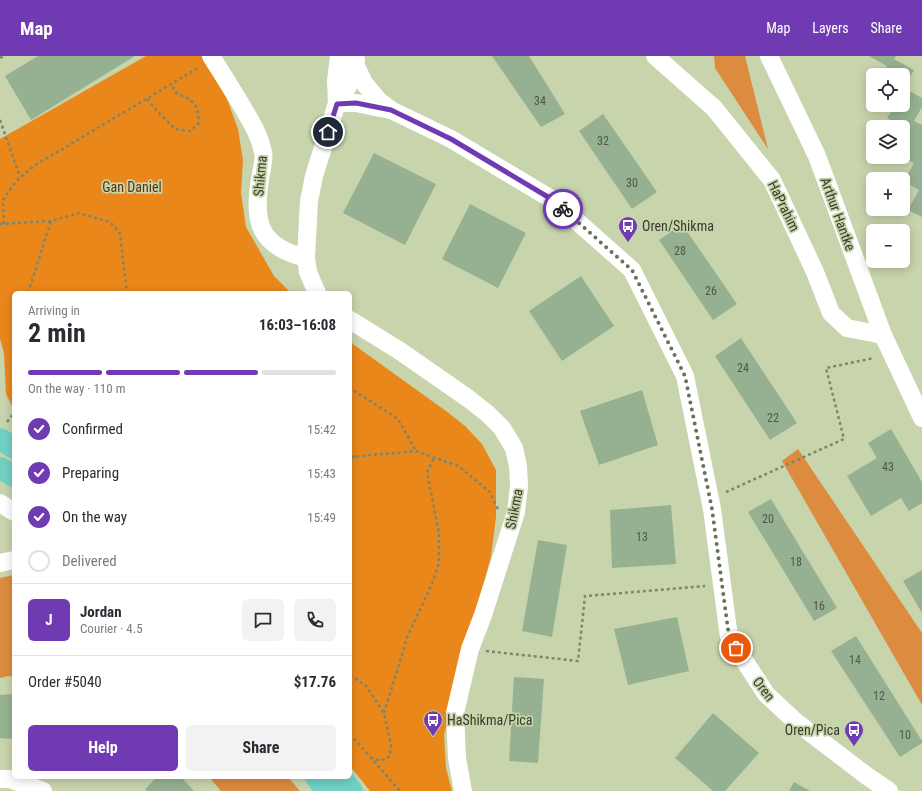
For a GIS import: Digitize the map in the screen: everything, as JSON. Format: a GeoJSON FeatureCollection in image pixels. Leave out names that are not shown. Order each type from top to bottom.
{"type":"FeatureCollection","features":[{"type":"Feature","properties":{"kind":"main road"},"geometry":{"type":"LineString","coordinates":[[0,439],[12,447]]}},
{"type":"Feature","properties":{"kind":"main road"},"geometry":{"type":"LineString","coordinates":[[0,468],[12,475]]}},
{"type":"Feature","properties":{"kind":"main road"},"geometry":{"type":"LineString","coordinates":[[318,779],[327,791]]}},
{"type":"Feature","properties":{"kind":"main road"},"geometry":{"type":"LineString","coordinates":[[343,779],[352,791]]}},
{"type":"Feature","properties":{"kind":"street"},"geometry":{"type":"LineString","coordinates":[[316,291],[308,272],[306,258],[307,225],[310,195],[314,176],[337,104],[336,81],[339,56]]}},
{"type":"Feature","properties":{"kind":"street","name":"HaPrahim"},"geometry":{"type":"LineString","coordinates":[[655,56],[714,108],[772,180],[815,272],[831,313],[847,328],[884,335]]}},
{"type":"Feature","properties":{"kind":"street","name":"Arthur Hantke"},"geometry":{"type":"LineString","coordinates":[[769,56],[817,156],[884,335],[922,418]]}},
{"type":"Feature","properties":{"kind":"street","name":"Oren"},"geometry":{"type":"LineString","coordinates":[[337,104],[348,86],[356,60]]}},
{"type":"Feature","properties":{"kind":"street","name":"Oren"},"geometry":{"type":"LineString","coordinates":[[356,60],[359,75],[379,101],[391,110],[451,139],[553,200],[632,270],[685,376],[710,499],[729,637],[766,694],[796,722],[889,791]]}},
{"type":"Feature","properties":{"kind":"street","name":"Shikma"},"geometry":{"type":"LineString","coordinates":[[205,62],[234,94],[257,134],[264,153],[257,208],[258,219],[265,236],[283,250],[306,258]]}},
{"type":"Feature","properties":{"kind":"street","name":"Oren"},"geometry":{"type":"LineString","coordinates":[[337,104],[356,103],[391,110]]}},
{"type":"Feature","properties":{"kind":"street","name":"Shikma"},"geometry":{"type":"LineString","coordinates":[[352,321],[400,351],[469,399],[488,414],[502,428],[514,448],[518,466],[519,486],[516,512],[484,615],[470,649],[456,713],[456,751],[463,791]]}},
{"type":"Feature","properties":{"kind":"street"},"geometry":{"type":"LineString","coordinates":[[0,503],[12,511]]}},
{"type":"Feature","properties":{"kind":"street"},"geometry":{"type":"LineString","coordinates":[[0,563],[12,560]]}},
{"type":"Feature","properties":{"kind":"street","name":"Shikma"},"geometry":{"type":"LineString","coordinates":[[459,772],[472,791]]}},
{"type":"Feature","properties":{"kind":"street"},"geometry":{"type":"LineString","coordinates":[[0,779],[10,779],[43,791]]}},
{"type":"Feature","properties":{"kind":"path"},"geometry":{"type":"LineString","coordinates":[[0,58],[4,56]]}},
{"type":"Feature","properties":{"kind":"path"},"geometry":{"type":"LineString","coordinates":[[127,291],[120,233],[110,222],[79,213],[51,221],[2,224],[3,200],[16,181],[34,166],[205,62]]}},
{"type":"Feature","properties":{"kind":"path"},"geometry":{"type":"LineString","coordinates":[[147,98],[158,112],[175,129],[190,131],[199,123],[198,110],[189,98],[177,94],[171,84]]}},
{"type":"Feature","properties":{"kind":"path"},"geometry":{"type":"LineString","coordinates":[[0,120],[20,177]]}},
{"type":"Feature","properties":{"kind":"path"},"geometry":{"type":"LineString","coordinates":[[29,291],[51,221]]}},
{"type":"Feature","properties":{"kind":"path"},"geometry":{"type":"LineString","coordinates":[[710,499],[844,439],[826,368],[892,354]]}},
{"type":"Feature","properties":{"kind":"path"},"geometry":{"type":"LineString","coordinates":[[352,388],[398,419],[416,451]]}},
{"type":"Feature","properties":{"kind":"path"},"geometry":{"type":"LineString","coordinates":[[352,457],[416,451],[458,466],[490,492],[497,508],[516,512]]}},
{"type":"Feature","properties":{"kind":"path"},"geometry":{"type":"LineString","coordinates":[[352,460],[355,456]]}},
{"type":"Feature","properties":{"kind":"path"},"geometry":{"type":"LineString","coordinates":[[384,713],[408,635],[432,584],[439,563],[439,533],[427,472],[434,458]]}},
{"type":"Feature","properties":{"kind":"path"},"geometry":{"type":"LineString","coordinates":[[470,649],[578,661],[585,596],[722,584]]}},
{"type":"Feature","properties":{"kind":"path"},"geometry":{"type":"LineString","coordinates":[[352,676],[366,686],[384,713],[391,745],[390,756],[381,760],[372,758]]}},
{"type":"Feature","properties":{"kind":"path"},"geometry":{"type":"LineString","coordinates":[[352,736],[400,791]]}},
{"type":"Feature","properties":{"kind":"green space","name":"Gan Daniel"},"geometry":{"type":"Polygon","coordinates":[[[146,56],[204,56],[223,88],[238,129],[243,160],[241,193],[246,227],[274,276],[289,291],[12,291],[12,406],[6,394],[4,353],[0,339],[0,139],[146,56]]]}},
{"type":"Feature","properties":{"kind":"green space"},"geometry":{"type":"Polygon","coordinates":[[[352,343],[465,426],[482,444],[496,470],[496,517],[491,556],[444,735],[446,768],[452,791],[370,791],[352,768],[352,343]]]}},
{"type":"Feature","properties":{"kind":"shaded area"},"geometry":{"type":"Polygon","coordinates":[[[714,56],[745,56],[768,149],[715,68],[714,56]]]}},
{"type":"Feature","properties":{"kind":"shaded area"},"geometry":{"type":"Polygon","coordinates":[[[798,449],[922,633],[922,705],[782,461],[798,449]]]}},
{"type":"Feature","properties":{"kind":"shaded area"},"geometry":{"type":"Polygon","coordinates":[[[12,575],[12,677],[0,678],[0,578],[12,575]]]}},
{"type":"Feature","properties":{"kind":"shaded area"},"geometry":{"type":"Polygon","coordinates":[[[211,779],[290,779],[300,791],[221,791],[211,779]]]}},
{"type":"Feature","properties":{"kind":"building"},"geometry":{"type":"Polygon","coordinates":[[[38,56],[135,56],[31,120],[5,76],[38,56]]]}},
{"type":"Feature","properties":{"kind":"building"},"geometry":{"type":"Polygon","coordinates":[[[492,56],[529,56],[565,114],[541,127],[492,56]]]}},
{"type":"Feature","properties":{"kind":"building"},"geometry":{"type":"Polygon","coordinates":[[[869,56],[896,56],[894,59],[914,70],[910,77],[910,68],[886,68],[887,66],[869,56]]]}},
{"type":"Feature","properties":{"kind":"building"},"geometry":{"type":"Polygon","coordinates":[[[910,91],[922,98],[922,107],[914,121],[922,125],[922,217],[910,211],[910,206],[919,190],[910,185],[909,172],[914,163],[910,161],[910,120],[891,120],[887,118],[891,112],[910,112],[910,91]]]}},
{"type":"Feature","properties":{"kind":"building"},"geometry":{"type":"Polygon","coordinates":[[[603,114],[657,192],[632,209],[579,131],[603,114]]]}},
{"type":"Feature","properties":{"kind":"building"},"geometry":{"type":"Polygon","coordinates":[[[374,153],[436,184],[405,245],[343,213],[374,153]]]}},
{"type":"Feature","properties":{"kind":"building"},"geometry":{"type":"Polygon","coordinates":[[[470,204],[526,233],[498,288],[442,259],[470,204]]]}},
{"type":"Feature","properties":{"kind":"building"},"geometry":{"type":"Polygon","coordinates":[[[682,224],[737,304],[713,320],[659,240],[682,224]]]}},
{"type":"Feature","properties":{"kind":"building"},"geometry":{"type":"Polygon","coordinates":[[[581,276],[614,326],[562,361],[529,311],[581,276]]]}},
{"type":"Feature","properties":{"kind":"building"},"geometry":{"type":"Polygon","coordinates":[[[741,338],[797,423],[770,440],[715,356],[741,338]]]}},
{"type":"Feature","properties":{"kind":"building"},"geometry":{"type":"Polygon","coordinates":[[[642,390],[658,445],[599,465],[580,411],[642,390]]]}},
{"type":"Feature","properties":{"kind":"building"},"geometry":{"type":"Polygon","coordinates":[[[891,429],[922,482],[922,503],[909,511],[901,498],[871,516],[847,476],[877,458],[868,443],[891,429]]]}},
{"type":"Feature","properties":{"kind":"building"},"geometry":{"type":"Polygon","coordinates":[[[771,499],[837,608],[814,621],[748,512],[771,499]]]}},
{"type":"Feature","properties":{"kind":"building"},"geometry":{"type":"Polygon","coordinates":[[[671,505],[676,564],[612,568],[610,510],[671,505]]]}},
{"type":"Feature","properties":{"kind":"building"},"geometry":{"type":"Polygon","coordinates":[[[538,540],[567,545],[552,637],[522,631],[538,540]]]}},
{"type":"Feature","properties":{"kind":"building"},"geometry":{"type":"Polygon","coordinates":[[[922,570],[922,613],[903,581],[922,570]]]}},
{"type":"Feature","properties":{"kind":"building"},"geometry":{"type":"Polygon","coordinates":[[[677,617],[689,671],[628,685],[614,629],[677,617]]]}},
{"type":"Feature","properties":{"kind":"building"},"geometry":{"type":"Polygon","coordinates":[[[856,636],[922,741],[922,743],[900,757],[831,651],[856,636]]]}},
{"type":"Feature","properties":{"kind":"building"},"geometry":{"type":"Polygon","coordinates":[[[514,677],[544,679],[538,763],[509,761],[514,677]]]}},
{"type":"Feature","properties":{"kind":"building"},"geometry":{"type":"Polygon","coordinates":[[[12,694],[12,739],[0,738],[0,695],[12,694]]]}},
{"type":"Feature","properties":{"kind":"building"},"geometry":{"type":"Polygon","coordinates":[[[713,713],[759,753],[725,791],[713,791],[675,758],[713,713]]]}},
{"type":"Feature","properties":{"kind":"building"},"geometry":{"type":"Polygon","coordinates":[[[155,779],[183,779],[194,791],[147,791],[145,789],[155,779]]]}},
{"type":"Feature","properties":{"kind":"building"},"geometry":{"type":"Polygon","coordinates":[[[794,782],[810,791],[789,791],[794,782]]]}},
{"type":"Feature","properties":{"kind":"way so far"},"geometry":{"type":"LineString","coordinates":[[563,209],[632,270],[685,376],[712,509],[729,637],[736,648]]}},
{"type":"Feature","properties":{"kind":"place","name":"Oren/Shikma"},"geometry":{"type":"Point","coordinates":[628,243]}},
{"type":"Feature","properties":{"kind":"place","name":"HaShikma/Pica"},"geometry":{"type":"Point","coordinates":[433,737]}},
{"type":"Feature","properties":{"kind":"place","name":"Oren/Pica"},"geometry":{"type":"Point","coordinates":[854,747]}},
{"type":"Feature","properties":{"kind":"route"},"geometry":{"type":"LineString","coordinates":[[328,132],[337,104],[356,103],[391,110],[451,139],[553,200],[563,209]]}}]}
